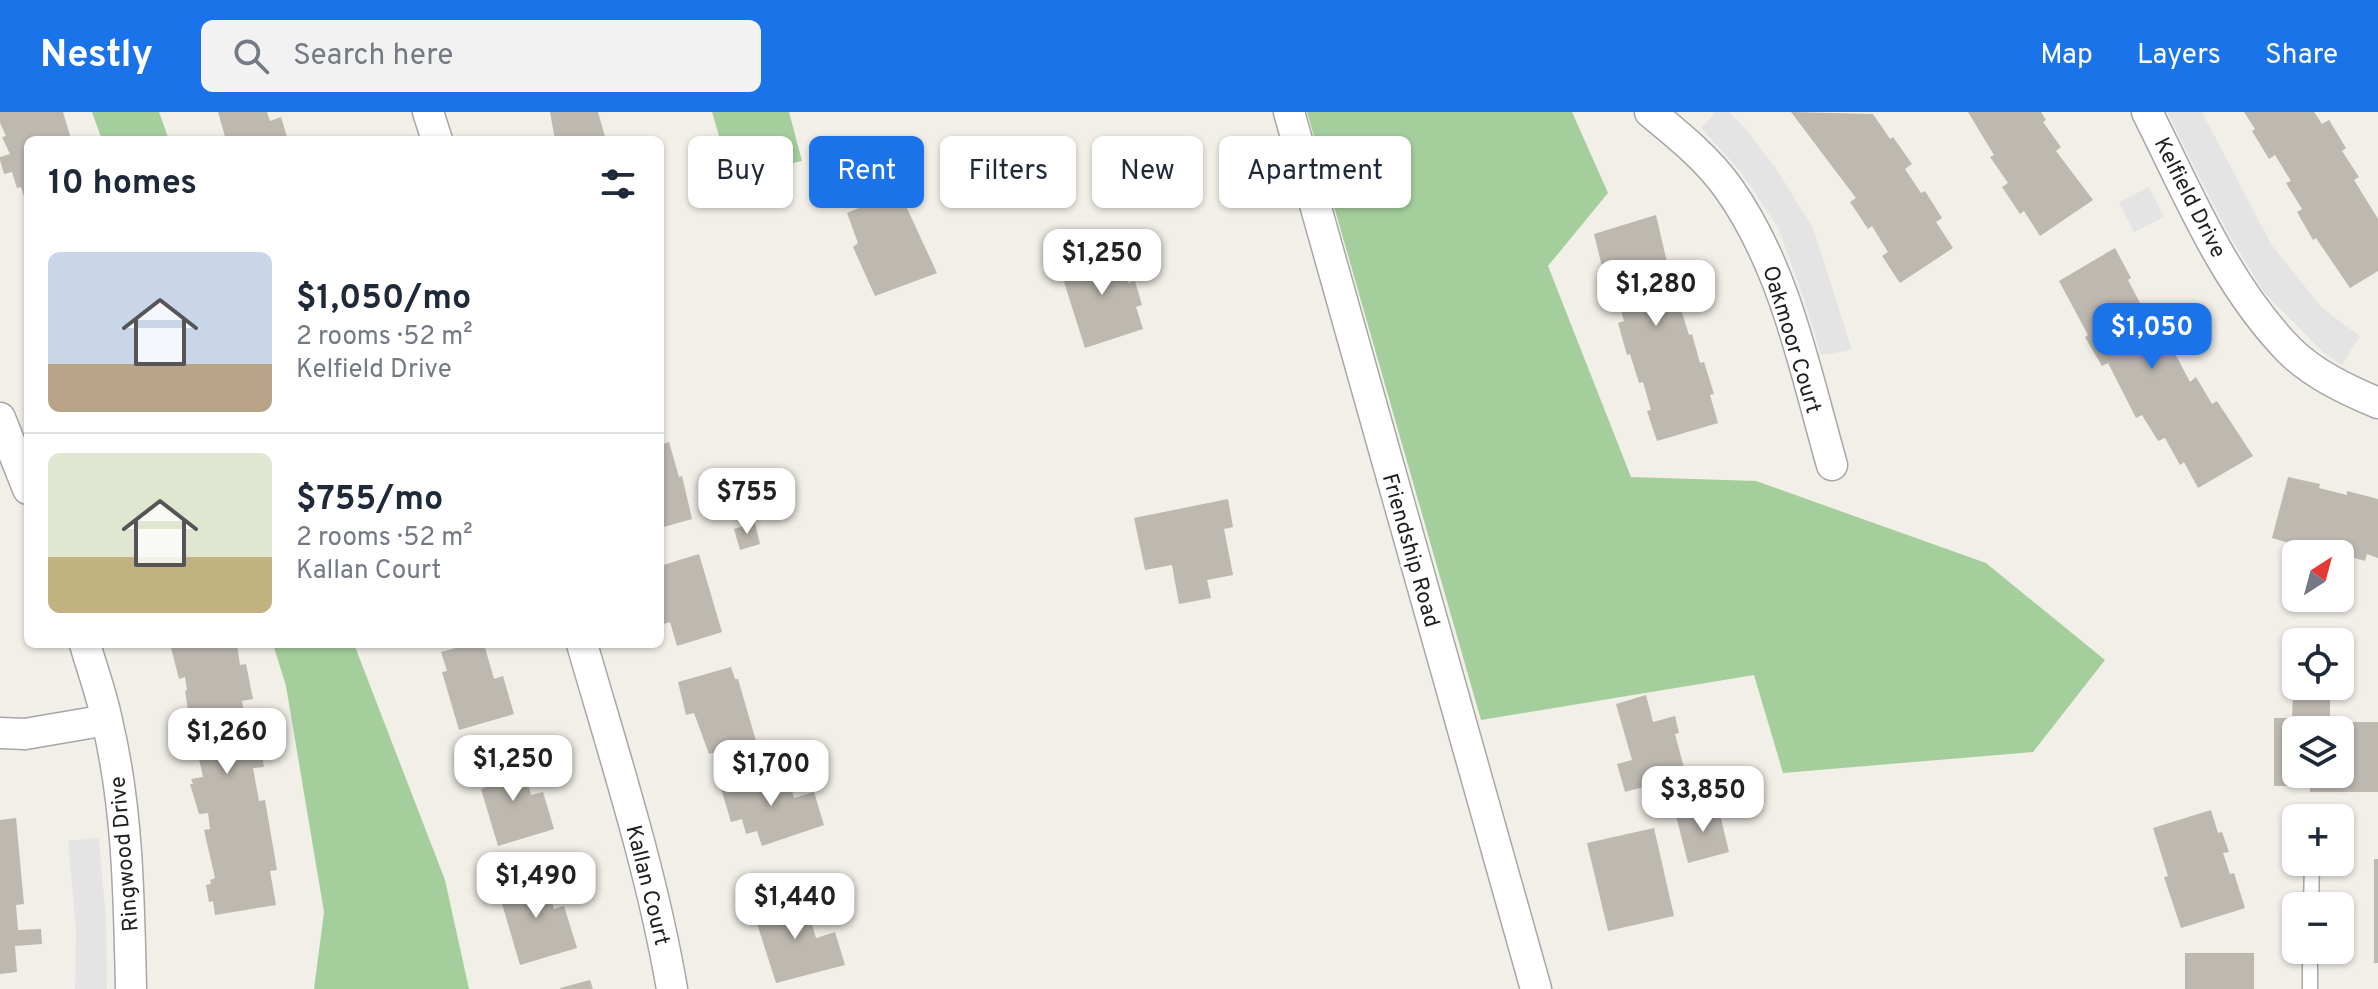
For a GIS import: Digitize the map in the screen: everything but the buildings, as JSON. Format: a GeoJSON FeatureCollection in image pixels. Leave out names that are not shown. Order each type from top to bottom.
{"type":"FeatureCollection","features":[{"type":"Feature","properties":{"kind":"street"},"geometry":{"type":"LineString","coordinates":[[428,112],[436,136]]}},
{"type":"Feature","properties":{"kind":"street","name":"Friendship Road"},"geometry":{"type":"LineString","coordinates":[[1289,112],[1536,989]]}},
{"type":"Feature","properties":{"kind":"street","name":"Oakmoor Court"},"geometry":{"type":"LineString","coordinates":[[1650,112],[1685,141],[1728,187],[1760,237],[1780,286],[1832,465]]}},
{"type":"Feature","properties":{"kind":"street","name":"Kelfield Drive"},"geometry":{"type":"LineString","coordinates":[[2147,112],[2216,248],[2251,305],[2291,352],[2340,387],[2378,403]]}},
{"type":"Feature","properties":{"kind":"street"},"geometry":{"type":"LineString","coordinates":[[0,418],[24,479]]}},
{"type":"Feature","properties":{"kind":"street","name":"Ringwood Drive"},"geometry":{"type":"LineString","coordinates":[[86,648],[107,720],[122,802],[131,989]]}},
{"type":"Feature","properties":{"kind":"street","name":"Kallan Court"},"geometry":{"type":"LineString","coordinates":[[583,648],[631,812],[665,948],[672,989]]}},
{"type":"Feature","properties":{"kind":"street"},"geometry":{"type":"LineString","coordinates":[[0,733],[25,734],[107,720]]}},
{"type":"Feature","properties":{"kind":"lane"},"geometry":{"type":"LineString","coordinates":[[2310,964],[2310,989]]}},
{"type":"Feature","properties":{"kind":"green space"},"geometry":{"type":"Polygon","coordinates":[[[92,112],[159,112],[168,136],[101,136],[92,112]]]}},
{"type":"Feature","properties":{"kind":"green space"},"geometry":{"type":"Polygon","coordinates":[[[712,112],[789,112],[802,161],[793,163],[793,136],[719,136],[712,112]]]}},
{"type":"Feature","properties":{"kind":"green space"},"geometry":{"type":"Polygon","coordinates":[[[1307,112],[1572,112],[1608,193],[1548,266],[1631,477],[1756,481],[1986,563],[2105,660],[2033,752],[1783,773],[1754,675],[1481,720],[1334,208],[1411,208],[1411,136],[1314,136],[1307,112]]]}},
{"type":"Feature","properties":{"kind":"green space"},"geometry":{"type":"Polygon","coordinates":[[[274,648],[356,648],[445,880],[469,989],[314,989],[324,912],[286,686],[274,648]]]}},
{"type":"Feature","properties":{"kind":"shaded area"},"geometry":{"type":"Polygon","coordinates":[[[1716,112],[1729,112],[1745,128],[1775,167],[1813,228],[1852,350],[1821,355],[1778,228],[1741,172],[1701,128],[1716,112]]]}},
{"type":"Feature","properties":{"kind":"shaded area"},"geometry":{"type":"Polygon","coordinates":[[[2167,112],[2202,112],[2271,244],[2322,308],[2360,336],[2342,365],[2323,352],[2264,292],[2228,233],[2167,112]]]}},
{"type":"Feature","properties":{"kind":"shaded area"},"geometry":{"type":"Polygon","coordinates":[[[2149,187],[2164,217],[2134,232],[2119,202],[2149,187]]]}},
{"type":"Feature","properties":{"kind":"shaded area"},"geometry":{"type":"Polygon","coordinates":[[[99,838],[106,919],[107,989],[75,989],[76,930],[68,841],[99,838]]]}}]}
